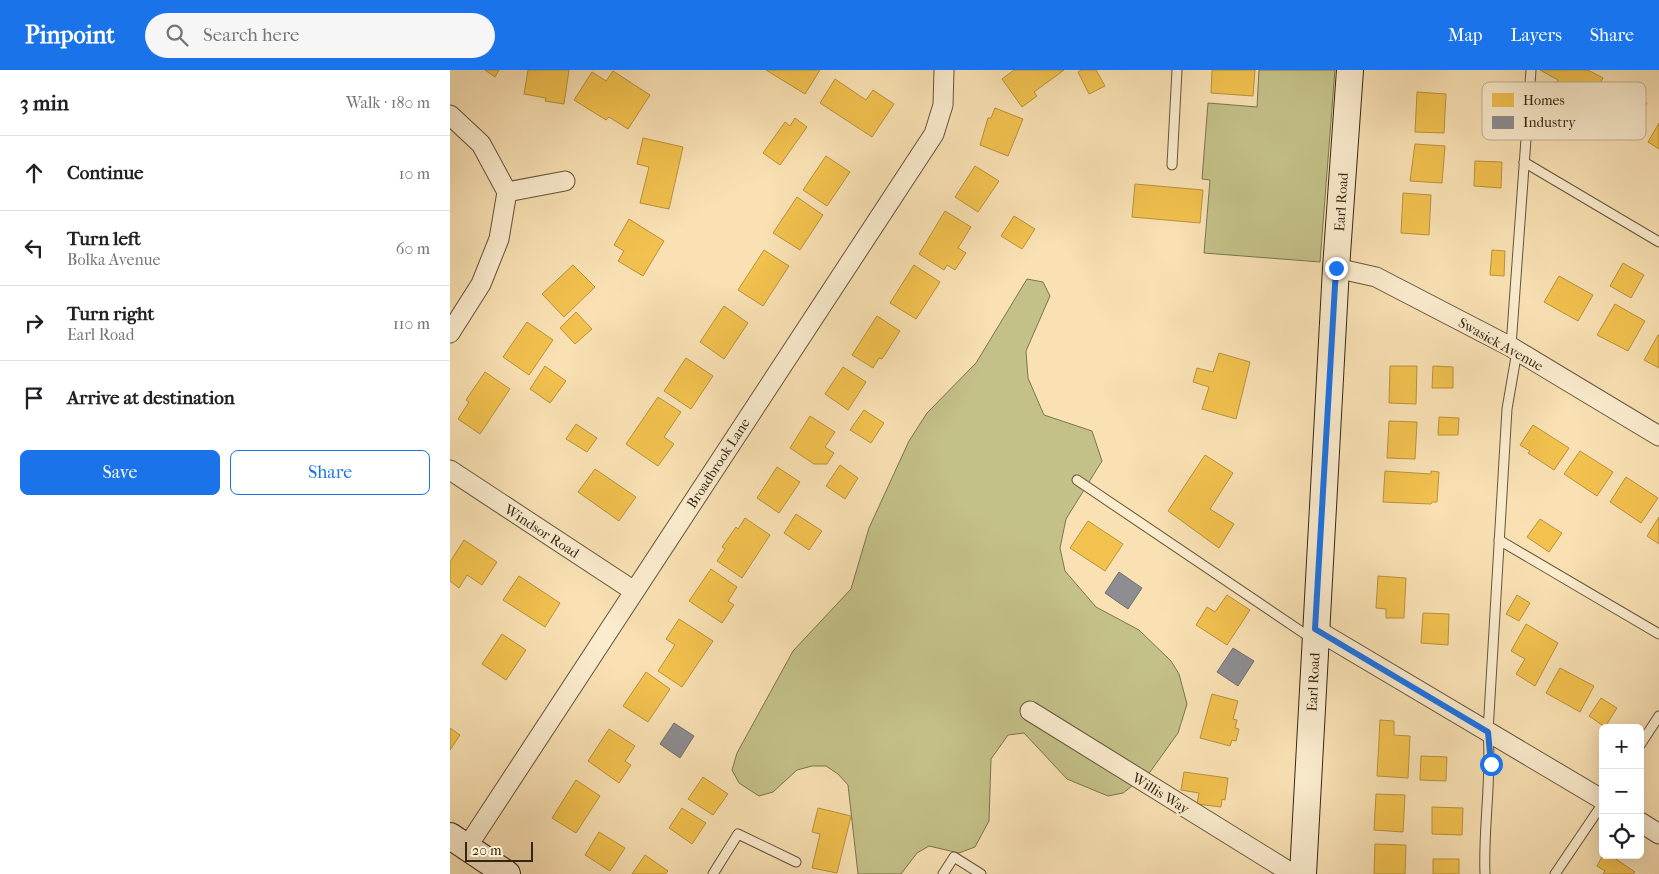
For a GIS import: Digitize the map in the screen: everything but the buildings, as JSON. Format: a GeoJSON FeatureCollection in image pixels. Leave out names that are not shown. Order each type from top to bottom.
{"type":"FeatureCollection","features":[{"type":"Feature","properties":{"kind":"street","name":"Broadbrook Lane"},"geometry":{"type":"LineString","coordinates":[[459,841],[634,591],[897,194],[934,134],[942,105],[944,70]]}},
{"type":"Feature","properties":{"kind":"street","name":"Earl Road"},"geometry":{"type":"LineString","coordinates":[[1302,874],[1336,268],[1350,70]]}},
{"type":"Feature","properties":{"kind":"street"},"geometry":{"type":"LineString","coordinates":[[450,115],[481,144],[507,192],[499,239],[485,275],[450,333]]}},
{"type":"Feature","properties":{"kind":"street"},"geometry":{"type":"LineString","coordinates":[[507,192],[565,181]]}},
{"type":"Feature","properties":{"kind":"street","name":"Swasick Avenue"},"geometry":{"type":"LineString","coordinates":[[1336,268],[1376,276],[1514,349],[1659,436]]}},
{"type":"Feature","properties":{"kind":"street","name":"Windsor Road"},"geometry":{"type":"LineString","coordinates":[[450,470],[634,591]]}},
{"type":"Feature","properties":{"kind":"street"},"geometry":{"type":"LineString","coordinates":[[1315,635],[1488,732],[1599,800]]}},
{"type":"Feature","properties":{"kind":"street","name":"Willis Way"},"geometry":{"type":"LineString","coordinates":[[1030,711],[1293,874]]}},
{"type":"Feature","properties":{"kind":"street"},"geometry":{"type":"LineString","coordinates":[[1644,825],[1659,834]]}},
{"type":"Feature","properties":{"kind":"street"},"geometry":{"type":"LineString","coordinates":[[459,841],[508,874]]}},
{"type":"Feature","properties":{"kind":"lane"},"geometry":{"type":"LineString","coordinates":[[1172,165],[1177,70]]}},
{"type":"Feature","properties":{"kind":"lane"},"geometry":{"type":"LineString","coordinates":[[1485,874],[1484,852],[1491,764],[1488,732],[1507,409],[1514,349],[1526,140]]}},
{"type":"Feature","properties":{"kind":"lane"},"geometry":{"type":"LineString","coordinates":[[1524,162],[1659,242]]}},
{"type":"Feature","properties":{"kind":"lane"},"geometry":{"type":"LineString","coordinates":[[1077,480],[1315,635]]}},
{"type":"Feature","properties":{"kind":"lane"},"geometry":{"type":"LineString","coordinates":[[1499,540],[1659,634]]}},
{"type":"Feature","properties":{"kind":"lane"},"geometry":{"type":"LineString","coordinates":[[1644,739],[1659,716]]}},
{"type":"Feature","properties":{"kind":"lane"},"geometry":{"type":"LineString","coordinates":[[1555,874],[1599,808]]}},
{"type":"Feature","properties":{"kind":"lane"},"geometry":{"type":"LineString","coordinates":[[713,874],[738,834],[796,862]]}},
{"type":"Feature","properties":{"kind":"lane"},"geometry":{"type":"LineString","coordinates":[[943,874],[954,857],[981,874]]}},
{"type":"Feature","properties":{"kind":"shaded area"},"geometry":{"type":"Polygon","coordinates":[[[1259,70],[1335,70],[1320,262],[1204,253],[1210,180],[1202,179],[1208,103],[1257,107],[1259,70]]]}},
{"type":"Feature","properties":{"kind":"shaded area"},"geometry":{"type":"Polygon","coordinates":[[[1027,279],[1043,282],[1050,296],[1026,351],[1028,378],[1044,415],[1092,431],[1102,461],[1066,519],[1060,548],[1065,571],[1096,607],[1139,630],[1171,661],[1179,674],[1187,704],[1178,733],[1150,772],[1123,793],[1108,796],[1067,779],[1024,733],[1008,735],[991,759],[989,821],[975,847],[959,853],[929,846],[917,853],[901,874],[858,874],[848,785],[838,774],[826,766],[812,766],[797,770],[773,792],[759,796],[739,783],[732,770],[737,753],[793,651],[851,589],[869,528],[909,441],[927,413],[976,363],[1027,279]]]}},
{"type":"Feature","properties":{"kind":"route"},"geometry":{"type":"LineString","coordinates":[[1336,268],[1315,629],[1488,732],[1491,764]]}}]}
